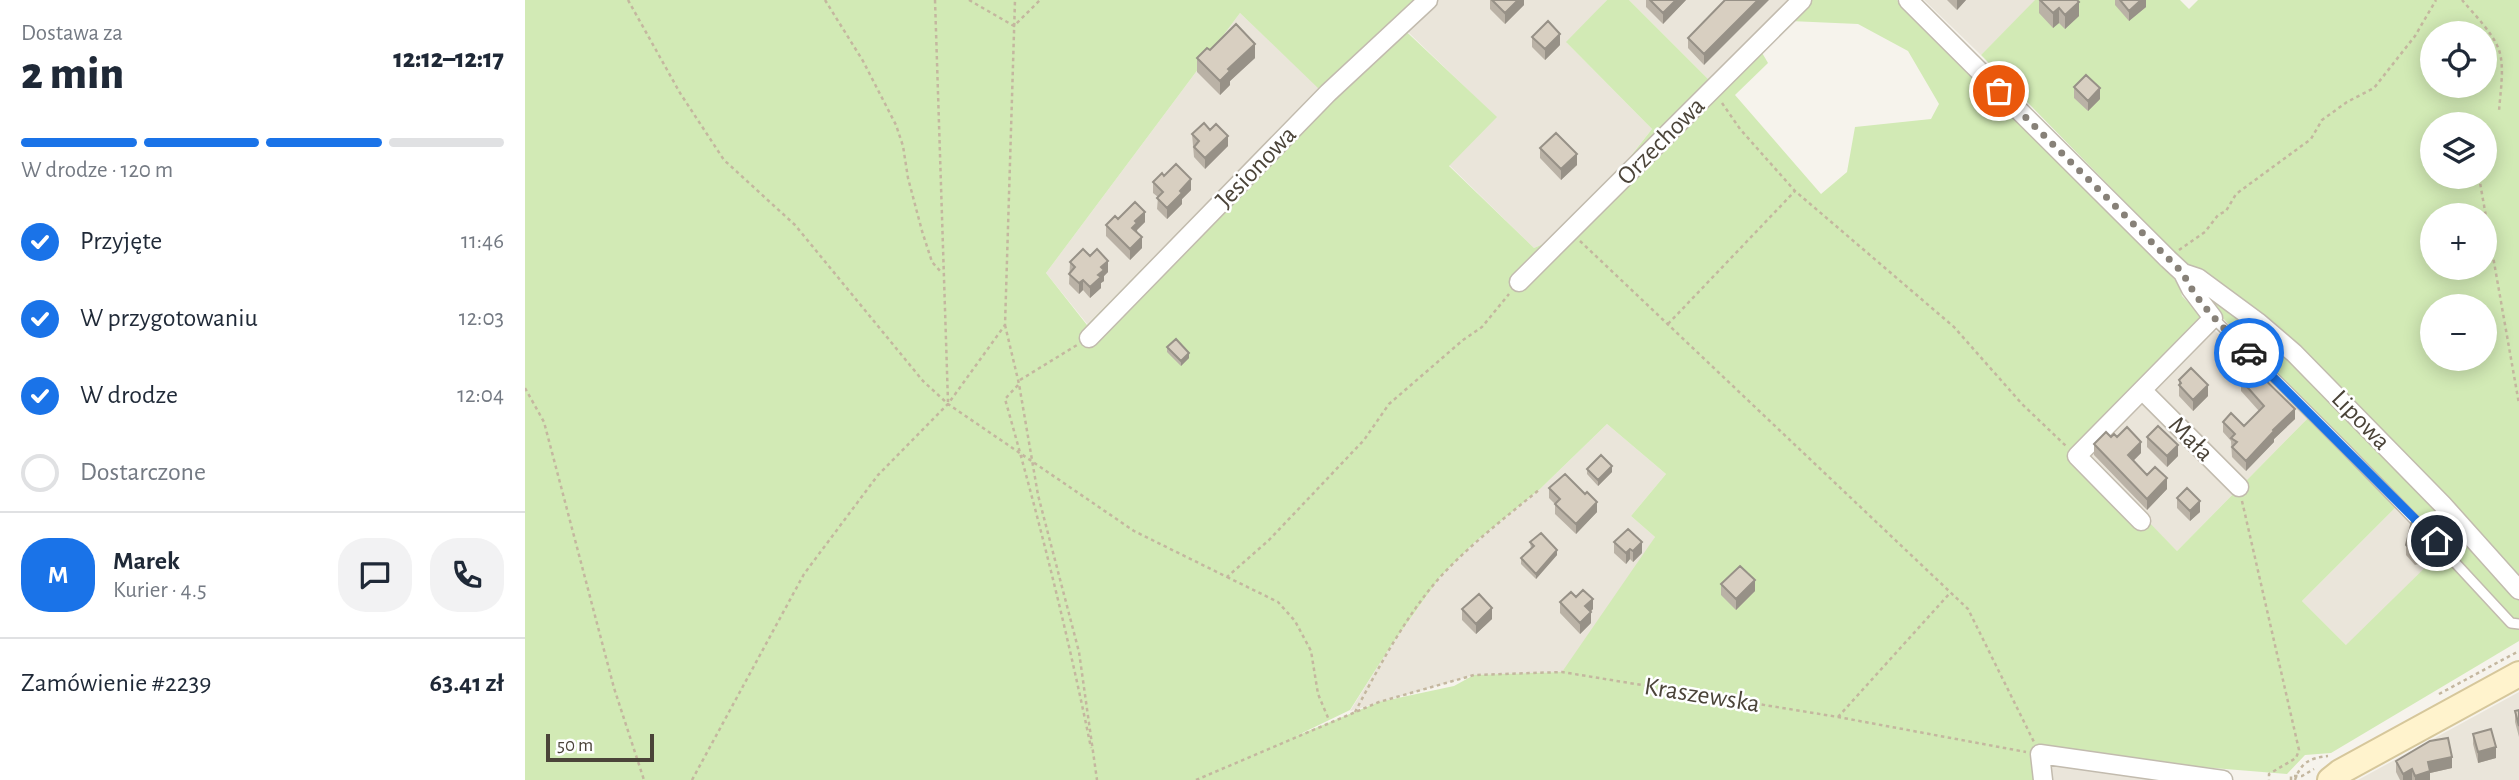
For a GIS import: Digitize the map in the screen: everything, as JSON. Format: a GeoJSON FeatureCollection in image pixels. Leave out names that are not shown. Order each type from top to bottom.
{"type":"FeatureCollection","features":[{"type":"Feature","properties":{"kind":"street","name":"Jesionowa"},"geometry":{"type":"LineString","coordinates":[[1089,338],[1328,93],[1428,0]]}},
{"type":"Feature","properties":{"kind":"street","name":"Orzechowa"},"geometry":{"type":"LineString","coordinates":[[1519,282],[1802,0]]}},
{"type":"Feature","properties":{"kind":"street","name":"Lipowa"},"geometry":{"type":"LineString","coordinates":[[1908,0],[2183,273],[2190,289],[2213,318]]}},
{"type":"Feature","properties":{"kind":"street","name":"Lipowa"},"geometry":{"type":"LineString","coordinates":[[2183,273],[2198,278],[2294,353],[2442,504],[2519,590]]}},
{"type":"Feature","properties":{"kind":"street"},"geometry":{"type":"LineString","coordinates":[[2141,521],[2077,456],[2213,318]]}},
{"type":"Feature","properties":{"kind":"street","name":"Mała"},"geometry":{"type":"LineString","coordinates":[[2143,391],[2239,487]]}},
{"type":"Feature","properties":{"kind":"street"},"geometry":{"type":"LineString","coordinates":[[2330,780],[2519,674]]}},
{"type":"Feature","properties":{"kind":"street"},"geometry":{"type":"LineString","coordinates":[[2043,780],[2040,754],[2223,780]]}},
{"type":"Feature","properties":{"kind":"lane","name":"Lipowa"},"geometry":{"type":"LineString","coordinates":[[2213,318],[2437,541],[2511,622],[2519,624]]}},
{"type":"Feature","properties":{"kind":"path"},"geometry":{"type":"LineString","coordinates":[[628,0],[680,93],[724,160],[795,225],[923,382],[948,404],[1135,531],[1278,602],[1296,621],[1311,651],[1318,694],[1329,720]]}},
{"type":"Feature","properties":{"kind":"path"},"geometry":{"type":"LineString","coordinates":[[825,0],[863,61],[896,125],[922,231],[932,262],[944,275]]}},
{"type":"Feature","properties":{"kind":"path"},"geometry":{"type":"LineString","coordinates":[[935,0],[948,404]]}},
{"type":"Feature","properties":{"kind":"path"},"geometry":{"type":"LineString","coordinates":[[969,0],[1014,26]]}},
{"type":"Feature","properties":{"kind":"path"},"geometry":{"type":"LineString","coordinates":[[1014,0],[1005,325],[1019,382],[1038,495],[1079,652],[1098,778]]}},
{"type":"Feature","properties":{"kind":"path"},"geometry":{"type":"LineString","coordinates":[[1014,26],[1040,0]]}},
{"type":"Feature","properties":{"kind":"path"},"geometry":{"type":"LineString","coordinates":[[2168,259],[2205,232],[2218,215],[2226,211],[2236,194],[2311,139],[2322,120],[2347,102],[2374,88],[2415,36],[2436,0]]}},
{"type":"Feature","properties":{"kind":"path"},"geometry":{"type":"LineString","coordinates":[[2462,0],[2499,50],[2499,112]]}},
{"type":"Feature","properties":{"kind":"path"},"geometry":{"type":"LineString","coordinates":[[1713,89],[1739,130],[1795,191],[1954,327],[2022,404],[2077,456]]}},
{"type":"Feature","properties":{"kind":"path"},"geometry":{"type":"LineString","coordinates":[[2481,189],[2519,404]]}},
{"type":"Feature","properties":{"kind":"path"},"geometry":{"type":"LineString","coordinates":[[1668,324],[1795,191]]}},
{"type":"Feature","properties":{"kind":"path"},"geometry":{"type":"LineString","coordinates":[[1570,232],[1968,609],[2040,754]]}},
{"type":"Feature","properties":{"kind":"path"},"geometry":{"type":"LineString","coordinates":[[1227,577],[1269,540],[1364,440],[1389,404],[1463,340],[1482,327],[1519,282]]}},
{"type":"Feature","properties":{"kind":"path"},"geometry":{"type":"LineString","coordinates":[[692,780],[804,574],[878,475],[948,404],[1005,325]]}},
{"type":"Feature","properties":{"kind":"path"},"geometry":{"type":"LineString","coordinates":[[1089,338],[1019,382],[1005,400],[1072,652],[1098,778]]}},
{"type":"Feature","properties":{"kind":"path"},"geometry":{"type":"LineString","coordinates":[[525,388],[544,422],[614,688],[644,780]]}},
{"type":"Feature","properties":{"kind":"path"},"geometry":{"type":"LineString","coordinates":[[2239,487],[2299,750],[2296,758],[2269,774],[2269,780]]}},
{"type":"Feature","properties":{"kind":"path"},"geometry":{"type":"LineString","coordinates":[[1355,712],[1390,647],[1440,577],[1475,542],[1540,489]]}},
{"type":"Feature","properties":{"kind":"path"},"geometry":{"type":"LineString","coordinates":[[1837,718],[1951,592]]}},
{"type":"Feature","properties":{"kind":"path","name":"Kraszewska"},"geometry":{"type":"LineString","coordinates":[[1196,780],[1379,702],[1474,675],[1562,672],[2040,754]]}},
{"type":"Feature","properties":{"kind":"path"},"geometry":{"type":"LineString","coordinates":[[2292,779],[2304,762],[2313,757],[2333,755]]}},
{"type":"Feature","properties":{"kind":"shaded area"},"geometry":{"type":"Polygon","coordinates":[[[1437,0],[1607,0],[1567,43],[1652,129],[1570,232],[1534,248],[1449,165],[1496,117],[1407,31],[1437,0]]]}},
{"type":"Feature","properties":{"kind":"shaded area"},"geometry":{"type":"Polygon","coordinates":[[[1629,0],[1788,0],[1708,79],[1629,0]]]}},
{"type":"Feature","properties":{"kind":"shaded area"},"geometry":{"type":"Polygon","coordinates":[[[1924,0],[2036,0],[1981,55],[1924,0]]]}},
{"type":"Feature","properties":{"kind":"shaded area"},"geometry":{"type":"Polygon","coordinates":[[[1240,13],[1320,89],[1088,325],[1046,273],[1240,13]]]}},
{"type":"Feature","properties":{"kind":"shaded area"},"geometry":{"type":"Polygon","coordinates":[[[2213,329],[2310,416],[2177,551],[2084,457],[2213,329]]]}},
{"type":"Feature","properties":{"kind":"shaded area"},"geometry":{"type":"Polygon","coordinates":[[[1607,424],[1666,474],[1631,516],[1655,537],[1575,675],[1562,672],[1474,675],[1350,711],[1390,647],[1440,577],[1475,542],[1540,489],[1607,424]]]}},
{"type":"Feature","properties":{"kind":"shaded area"},"geometry":{"type":"Polygon","coordinates":[[[2397,506],[2443,551],[2347,646],[2302,601],[2397,506]]]}},
{"type":"Feature","properties":{"kind":"shaded area"},"geometry":{"type":"Polygon","coordinates":[[[2519,692],[2519,780],[2358,780],[2519,692]]]}},
{"type":"Feature","properties":{"kind":"shaded area"},"geometry":{"type":"Polygon","coordinates":[[[2040,754],[2187,780],[2044,780],[2040,754]]]}},
{"type":"Feature","properties":{"kind":"green space"},"geometry":{"type":"Polygon","coordinates":[[[525,0],[1415,0],[1395,21],[1497,117],[1449,166],[1534,248],[1571,232],[1652,129],[1566,42],[1607,0],[1629,0],[1708,79],[1754,39],[1768,63],[1735,95],[1821,194],[1847,172],[1855,127],[1931,119],[1939,104],[1908,51],[1858,24],[1790,21],[1812,0],[1897,0],[2179,284],[2182,296],[2205,319],[2077,448],[2177,551],[2316,413],[2202,297],[2205,289],[2249,323],[2330,397],[2519,598],[2519,641],[2331,753],[2305,755],[2287,774],[2041,754],[2044,780],[525,780],[525,0]],[[1240,13],[1046,273],[1087,325],[1319,89],[1240,13]],[[1607,424],[1540,489],[1475,542],[1440,577],[1390,647],[1350,710],[1296,736],[1379,702],[1454,686],[1474,675],[1562,672],[1655,537],[1631,516],[1666,474],[1607,424]],[[2397,506],[2302,601],[2346,645],[2442,551],[2397,506]]]}},
{"type":"Feature","properties":{"kind":"green space"},"geometry":{"type":"Polygon","coordinates":[[[2035,0],[2180,0],[2189,9],[2198,0],[2519,0],[2519,580],[2364,411],[2295,346],[2180,258],[1981,55],[2035,0]]]}},
{"type":"Feature","properties":{"kind":"building"},"geometry":{"type":"Polygon","coordinates":[[[1492,0],[1518,0],[1505,13],[1492,0]]]}},
{"type":"Feature","properties":{"kind":"building"},"geometry":{"type":"Polygon","coordinates":[[[1650,0],[1676,0],[1663,13],[1650,0]]]}},
{"type":"Feature","properties":{"kind":"building"},"geometry":{"type":"Polygon","coordinates":[[[1725,0],[1758,0],[1704,54],[1688,38],[1725,0]]]}},
{"type":"Feature","properties":{"kind":"building"},"geometry":{"type":"Polygon","coordinates":[[[2040,0],[2079,2],[2065,15],[2059,8],[2053,13],[2040,0]]]}},
{"type":"Feature","properties":{"kind":"building"},"geometry":{"type":"Polygon","coordinates":[[[2120,0],[2141,0],[2129,11],[2120,0]]]}},
{"type":"Feature","properties":{"kind":"building"},"geometry":{"type":"Polygon","coordinates":[[[1548,21],[1560,34],[1545,49],[1532,37],[1548,21]]]}},
{"type":"Feature","properties":{"kind":"building"},"geometry":{"type":"Polygon","coordinates":[[[1236,24],[1255,44],[1228,69],[1230,71],[1220,81],[1197,58],[1207,48],[1210,50],[1236,24]]]}},
{"type":"Feature","properties":{"kind":"building"},"geometry":{"type":"Polygon","coordinates":[[[2086,75],[2100,88],[2088,101],[2074,87],[2086,75]]]}},
{"type":"Feature","properties":{"kind":"building"},"geometry":{"type":"Polygon","coordinates":[[[1204,123],[1210,130],[1216,124],[1228,136],[1205,158],[1194,147],[1199,141],[1192,134],[1204,123]]]}},
{"type":"Feature","properties":{"kind":"building"},"geometry":{"type":"Polygon","coordinates":[[[1556,133],[1577,154],[1561,169],[1540,148],[1556,133]]]}},
{"type":"Feature","properties":{"kind":"building"},"geometry":{"type":"Polygon","coordinates":[[[1176,164],[1191,179],[1167,208],[1157,198],[1163,192],[1153,182],[1176,164]]]}},
{"type":"Feature","properties":{"kind":"building"},"geometry":{"type":"Polygon","coordinates":[[[1135,202],[1145,212],[1132,228],[1142,237],[1130,249],[1106,225],[1115,216],[1118,219],[1135,202]]]}},
{"type":"Feature","properties":{"kind":"building"},"geometry":{"type":"Polygon","coordinates":[[[1083,249],[1090,256],[1097,249],[1108,261],[1101,267],[1104,270],[1098,275],[1101,277],[1090,287],[1083,280],[1079,283],[1069,274],[1075,267],[1070,262],[1083,249]]]}},
{"type":"Feature","properties":{"kind":"building"},"geometry":{"type":"Polygon","coordinates":[[[1176,339],[1189,353],[1181,361],[1167,347],[1176,339]]]}},
{"type":"Feature","properties":{"kind":"building"},"geometry":{"type":"Polygon","coordinates":[[[2191,368],[2208,385],[2193,400],[2179,385],[2179,380],[2191,368]]]}},
{"type":"Feature","properties":{"kind":"building"},"geometry":{"type":"Polygon","coordinates":[[[2253,368],[2295,409],[2246,461],[2232,447],[2237,442],[2231,438],[2235,434],[2223,422],[2231,413],[2244,426],[2264,406],[2241,380],[2253,368]]]}},
{"type":"Feature","properties":{"kind":"building"},"geometry":{"type":"Polygon","coordinates":[[[2158,426],[2178,445],[2167,456],[2147,437],[2158,426]]]}},
{"type":"Feature","properties":{"kind":"building"},"geometry":{"type":"Polygon","coordinates":[[[2127,427],[2141,442],[2128,455],[2147,475],[2155,467],[2167,478],[2147,499],[2094,444],[2106,432],[2111,437],[2114,434],[2117,437],[2127,427]]]}},
{"type":"Feature","properties":{"kind":"building"},"geometry":{"type":"Polygon","coordinates":[[[1601,455],[1612,466],[1598,480],[1587,469],[1601,455]]]}},
{"type":"Feature","properties":{"kind":"building"},"geometry":{"type":"Polygon","coordinates":[[[1565,474],[1597,502],[1576,524],[1555,504],[1560,499],[1549,488],[1565,474]]]}},
{"type":"Feature","properties":{"kind":"building"},"geometry":{"type":"Polygon","coordinates":[[[2187,488],[2200,501],[2190,511],[2177,498],[2187,488]]]}},
{"type":"Feature","properties":{"kind":"building"},"geometry":{"type":"Polygon","coordinates":[[[2412,521],[2431,539],[2419,554],[2415,554],[2406,545],[2412,521]]]}},
{"type":"Feature","properties":{"kind":"building"},"geometry":{"type":"Polygon","coordinates":[[[1628,529],[1642,542],[1633,551],[1630,549],[1626,553],[1614,542],[1628,529]]]}},
{"type":"Feature","properties":{"kind":"building"},"geometry":{"type":"Polygon","coordinates":[[[1541,533],[1557,550],[1536,574],[1521,558],[1534,546],[1530,542],[1541,533]]]}},
{"type":"Feature","properties":{"kind":"building"},"geometry":{"type":"Polygon","coordinates":[[[1740,566],[1755,580],[1736,599],[1721,584],[1740,566]]]}},
{"type":"Feature","properties":{"kind":"building"},"geometry":{"type":"Polygon","coordinates":[[[1583,590],[1593,599],[1585,606],[1591,612],[1580,623],[1560,602],[1571,592],[1576,597],[1583,590]]]}},
{"type":"Feature","properties":{"kind":"building"},"geometry":{"type":"Polygon","coordinates":[[[1479,594],[1492,608],[1476,624],[1462,609],[1479,594]]]}},
{"type":"Feature","properties":{"kind":"building"},"geometry":{"type":"Polygon","coordinates":[[[2519,710],[2519,726],[2515,711],[2519,710]]]}},
{"type":"Feature","properties":{"kind":"building"},"geometry":{"type":"Polygon","coordinates":[[[2491,729],[2496,747],[2478,752],[2473,734],[2491,729]]]}},
{"type":"Feature","properties":{"kind":"building"},"geometry":{"type":"Polygon","coordinates":[[[2448,738],[2452,757],[2428,762],[2430,771],[2415,776],[2412,769],[2403,774],[2396,761],[2430,741],[2448,738]]]}},
{"type":"Feature","properties":{"kind":"way so far"},"geometry":{"type":"LineString","coordinates":[[1999,91],[2183,273],[2190,289],[2213,318],[2249,353]]}},
{"type":"Feature","properties":{"kind":"route"},"geometry":{"type":"LineString","coordinates":[[2249,353],[2437,541]]}}]}
